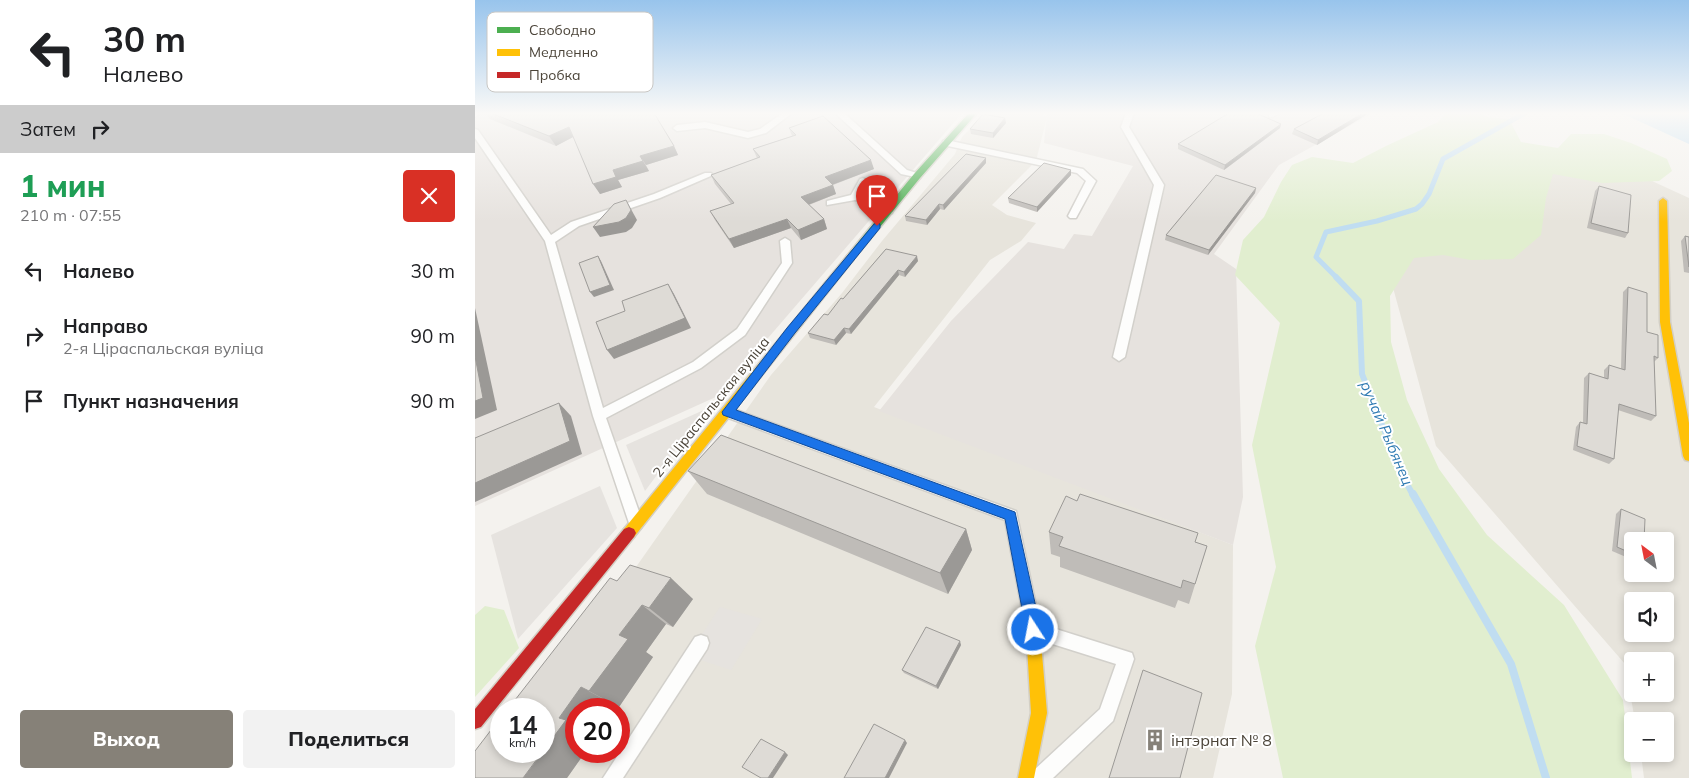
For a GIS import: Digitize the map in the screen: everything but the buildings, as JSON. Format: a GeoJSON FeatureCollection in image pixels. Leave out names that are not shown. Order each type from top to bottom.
{"type":"FeatureCollection","features":[{"type":"Feature","properties":{"kind":"street","name":"2-я Ціраспальская вуліца"},"geometry":{"type":"LineString","coordinates":[[475,721],[940,149]]}},
{"type":"Feature","properties":{"kind":"street"},"geometry":{"type":"LineString","coordinates":[[1663,201],[1665,322],[1689,456]]}},
{"type":"Feature","properties":{"kind":"street"},"geometry":{"type":"LineString","coordinates":[[1026,778],[1039,713],[1033,630]]}},
{"type":"Feature","properties":{"kind":"lane"},"geometry":{"type":"LineString","coordinates":[[487,149],[550,241],[599,416],[637,524]]}},
{"type":"Feature","properties":{"kind":"lane"},"geometry":{"type":"LineString","coordinates":[[879,149],[904,172],[917,176]]}},
{"type":"Feature","properties":{"kind":"lane"},"geometry":{"type":"LineString","coordinates":[[975,149],[1080,171],[1091,180],[1073,216]]}},
{"type":"Feature","properties":{"kind":"lane"},"geometry":{"type":"LineString","coordinates":[[1119,357],[1159,185],[1138,149]]}},
{"type":"Feature","properties":{"kind":"lane"},"geometry":{"type":"LineString","coordinates":[[550,241],[575,224],[657,196],[708,175]]}},
{"type":"Feature","properties":{"kind":"lane"},"geometry":{"type":"LineString","coordinates":[[855,197],[863,181]]}},
{"type":"Feature","properties":{"kind":"lane"},"geometry":{"type":"LineString","coordinates":[[830,202],[855,197],[880,203],[889,211]]}},
{"type":"Feature","properties":{"kind":"lane"},"geometry":{"type":"LineString","coordinates":[[599,416],[697,365],[741,332],[787,263],[785,241]]}},
{"type":"Feature","properties":{"kind":"lane"},"geometry":{"type":"LineString","coordinates":[[727,412],[1011,516],[1033,630],[1126,659],[1107,715],[1040,778]]}},
{"type":"Feature","properties":{"kind":"lane"},"geometry":{"type":"LineString","coordinates":[[612,778],[701,643]]}},
{"type":"Feature","properties":{"kind":"shaded area"},"geometry":{"type":"Polygon","coordinates":[[[475,149],[931,149],[718,396],[475,506],[475,149]]]}},
{"type":"Feature","properties":{"kind":"shaded area"},"geometry":{"type":"Polygon","coordinates":[[[957,149],[1039,149],[1036,161],[992,205],[1007,215],[1036,223],[1021,241],[990,260],[874,407],[1233,545],[1232,694],[1213,778],[475,778],[475,768],[490,758],[490,763],[555,763],[555,698],[532,698],[636,567],[771,375],[842,293],[957,149]]]}},
{"type":"Feature","properties":{"kind":"shaded area"},"geometry":{"type":"Polygon","coordinates":[[[1068,149],[1307,149],[1279,165],[1214,254],[1236,269],[1243,497],[1233,545],[879,411],[951,321],[1028,242],[1064,249],[1074,234],[1092,236],[1133,166],[1068,149]]]}},
{"type":"Feature","properties":{"kind":"shaded area"},"geometry":{"type":"Polygon","coordinates":[[[1519,158],[1615,164],[1689,198],[1689,778],[1644,778],[1642,762],[1674,762],[1674,712],[1633,712],[1632,702],[1674,702],[1674,652],[1624,652],[1624,663],[1436,446],[1382,247],[1519,158]]]}},
{"type":"Feature","properties":{"kind":"shaded area"},"geometry":{"type":"Polygon","coordinates":[[[706,409],[645,491],[626,445],[706,409]]]}},
{"type":"Feature","properties":{"kind":"shaded area"},"geometry":{"type":"Polygon","coordinates":[[[600,486],[617,528],[518,639],[491,535],[600,486]]]}},
{"type":"Feature","properties":{"kind":"shaded area"},"geometry":{"type":"Polygon","coordinates":[[[720,607],[762,619],[731,670],[688,656],[720,607]]]}},
{"type":"Feature","properties":{"kind":"green space"},"geometry":{"type":"Polygon","coordinates":[[[1380,149],[1645,149],[1667,159],[1672,171],[1659,181],[1602,183],[1553,174],[1546,198],[1541,235],[1513,259],[1471,260],[1443,255],[1414,258],[1390,296],[1391,342],[1407,400],[1439,469],[1487,535],[1564,605],[1623,700],[1624,762],[1630,762],[1632,778],[1283,778],[1255,646],[1276,567],[1252,445],[1280,323],[1235,275],[1243,240],[1264,217],[1281,182],[1292,165],[1312,157],[1353,163],[1380,149]]]}},
{"type":"Feature","properties":{"kind":"green space"},"geometry":{"type":"Polygon","coordinates":[[[485,606],[504,610],[519,648],[475,697],[475,615],[485,606]]]}},
{"type":"Feature","properties":{"kind":"waterway","name":"ручай Рыбянец"},"geometry":{"type":"LineString","coordinates":[[1336,277],[1316,257],[1326,232],[1377,221],[1416,209],[1429,194],[1443,159],[1460,149]]}},
{"type":"Feature","properties":{"kind":"waterway","name":"ручай Рыбянец"},"geometry":{"type":"LineString","coordinates":[[1336,277],[1359,301],[1362,374],[1402,475],[1413,495]]}},
{"type":"Feature","properties":{"kind":"waterway","name":"ручай Рыбянец"},"geometry":{"type":"LineString","coordinates":[[1413,494],[1511,664],[1546,778]]}},
{"type":"Feature","properties":{"kind":"traffic: fast"},"geometry":{"type":"LineString","coordinates":[[850,258],[941,149]]}},
{"type":"Feature","properties":{"kind":"traffic: slow"},"geometry":{"type":"LineString","coordinates":[[1663,201],[1665,322],[1689,456]]}},
{"type":"Feature","properties":{"kind":"traffic: slow"},"geometry":{"type":"LineString","coordinates":[[629,533],[850,258]]}},
{"type":"Feature","properties":{"kind":"traffic: slow"},"geometry":{"type":"LineString","coordinates":[[1026,778],[1039,713],[1033,630]]}},
{"type":"Feature","properties":{"kind":"traffic: jam"},"geometry":{"type":"LineString","coordinates":[[475,721],[629,533]]}},
{"type":"Feature","properties":{"kind":"place","name":"інтэрнат № 8"},"geometry":{"type":"Point","coordinates":[1155,740]}},
{"type":"Feature","properties":{"kind":"route"},"geometry":{"type":"LineString","coordinates":[[877,226],[791,330],[727,412],[1011,516],[1033,630]]}}]}
